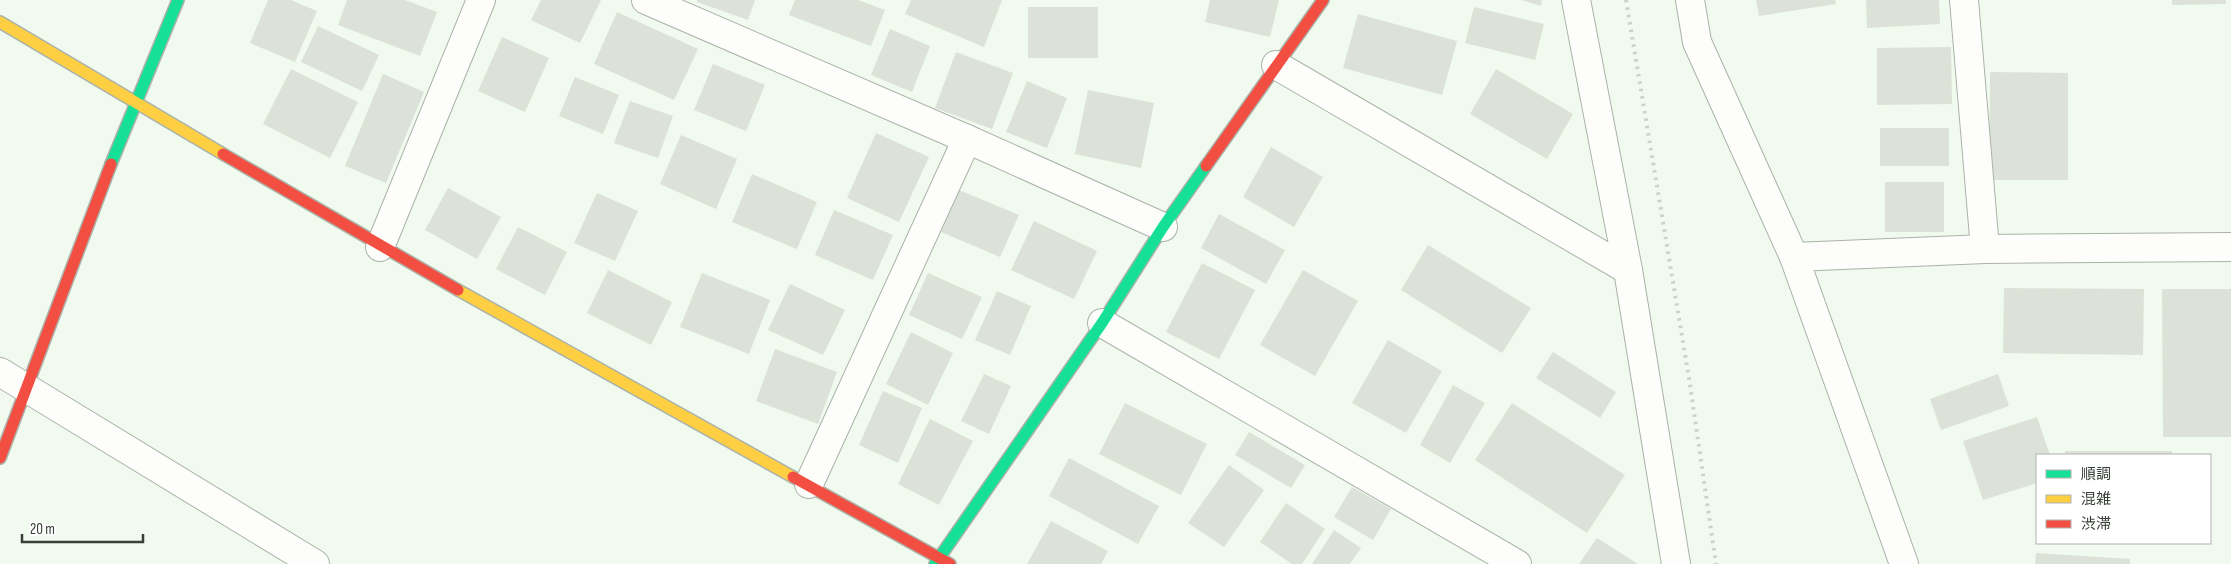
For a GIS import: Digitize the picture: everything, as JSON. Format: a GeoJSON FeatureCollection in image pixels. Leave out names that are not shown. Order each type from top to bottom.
{"type":"FeatureCollection","features":[{"type":"Feature","properties":{"kind":"street"},"geometry":{"type":"LineString","coordinates":[[0,458],[135,101],[178,0]]}},
{"type":"Feature","properties":{"kind":"street"},"geometry":{"type":"LineString","coordinates":[[380,247],[481,0]]}},
{"type":"Feature","properties":{"kind":"street"},"geometry":{"type":"LineString","coordinates":[[646,0],[1163,227]]}},
{"type":"Feature","properties":{"kind":"street"},"geometry":{"type":"LineString","coordinates":[[937,561],[1102,323],[1163,227],[1323,0]]}},
{"type":"Feature","properties":{"kind":"street"},"geometry":{"type":"LineString","coordinates":[[1576,0],[1628,270],[1676,564]]}},
{"type":"Feature","properties":{"kind":"street"},"geometry":{"type":"LineString","coordinates":[[1690,0],[1697,42],[1794,257],[1904,564]]}},
{"type":"Feature","properties":{"kind":"street"},"geometry":{"type":"LineString","coordinates":[[1964,0],[1985,249]]}},
{"type":"Feature","properties":{"kind":"street"},"geometry":{"type":"LineString","coordinates":[[0,22],[380,247],[808,484],[937,561],[950,564]]}},
{"type":"Feature","properties":{"kind":"street"},"geometry":{"type":"LineString","coordinates":[[1276,65],[1628,270]]}},
{"type":"Feature","properties":{"kind":"street"},"geometry":{"type":"LineString","coordinates":[[808,484],[966,139]]}},
{"type":"Feature","properties":{"kind":"street"},"geometry":{"type":"LineString","coordinates":[[1794,257],[1985,249],[2231,247]]}},
{"type":"Feature","properties":{"kind":"street"},"geometry":{"type":"LineString","coordinates":[[1102,323],[1517,564]]}},
{"type":"Feature","properties":{"kind":"street"},"geometry":{"type":"LineString","coordinates":[[0,372],[27,387],[289,557],[315,564]]}},
{"type":"Feature","properties":{"kind":"building"},"geometry":{"type":"Polygon","coordinates":[[[268,0],[291,0],[317,11],[295,62],[250,43],[268,0]]]}},
{"type":"Feature","properties":{"kind":"building"},"geometry":{"type":"Polygon","coordinates":[[[347,0],[405,0],[437,12],[420,56],[338,25],[347,0]]]}},
{"type":"Feature","properties":{"kind":"building"},"geometry":{"type":"Polygon","coordinates":[[[541,0],[601,0],[580,43],[531,20],[541,0]]]}},
{"type":"Feature","properties":{"kind":"building"},"geometry":{"type":"Polygon","coordinates":[[[697,0],[755,0],[748,20],[697,2],[697,0]]]}},
{"type":"Feature","properties":{"kind":"building"},"geometry":{"type":"Polygon","coordinates":[[[795,0],[858,0],[885,10],[871,46],[789,15],[795,0]]]}},
{"type":"Feature","properties":{"kind":"building"},"geometry":{"type":"Polygon","coordinates":[[[911,0],[1002,0],[984,47],[905,14],[911,0]]]}},
{"type":"Feature","properties":{"kind":"building"},"geometry":{"type":"Polygon","coordinates":[[[1210,0],[1279,0],[1270,37],[1205,22],[1210,0]]]}},
{"type":"Feature","properties":{"kind":"building"},"geometry":{"type":"Polygon","coordinates":[[[1521,0],[1542,0],[1541,6],[1521,0]]]}},
{"type":"Feature","properties":{"kind":"building"},"geometry":{"type":"Polygon","coordinates":[[[1756,0],[1835,0],[1836,4],[1759,16],[1756,0]]]}},
{"type":"Feature","properties":{"kind":"building"},"geometry":{"type":"Polygon","coordinates":[[[1866,0],[1939,0],[1940,24],[1867,28],[1866,0]]]}},
{"type":"Feature","properties":{"kind":"building"},"geometry":{"type":"Polygon","coordinates":[[[2172,0],[2226,0],[2226,4],[2172,5],[2172,0]]]}},
{"type":"Feature","properties":{"kind":"building"},"geometry":{"type":"Polygon","coordinates":[[[1028,7],[1098,7],[1098,58],[1028,58],[1028,7]]]}},
{"type":"Feature","properties":{"kind":"building"},"geometry":{"type":"Polygon","coordinates":[[[1474,7],[1544,24],[1535,60],[1465,43],[1474,7]]]}},
{"type":"Feature","properties":{"kind":"building"},"geometry":{"type":"Polygon","coordinates":[[[617,12],[698,49],[674,100],[594,64],[617,12]]]}},
{"type":"Feature","properties":{"kind":"building"},"geometry":{"type":"Polygon","coordinates":[[[1358,14],[1457,41],[1442,95],[1343,68],[1358,14]]]}},
{"type":"Feature","properties":{"kind":"building"},"geometry":{"type":"Polygon","coordinates":[[[318,26],[379,55],[362,91],[301,62],[318,26]]]}},
{"type":"Feature","properties":{"kind":"building"},"geometry":{"type":"Polygon","coordinates":[[[890,29],[930,46],[912,92],[871,75],[890,29]]]}},
{"type":"Feature","properties":{"kind":"building"},"geometry":{"type":"Polygon","coordinates":[[[502,37],[549,58],[525,112],[478,91],[502,37]]]}},
{"type":"Feature","properties":{"kind":"building"},"geometry":{"type":"Polygon","coordinates":[[[1951,47],[1952,104],[1877,105],[1877,48],[1951,47]]]}},
{"type":"Feature","properties":{"kind":"building"},"geometry":{"type":"Polygon","coordinates":[[[956,52],[1013,73],[992,129],[935,108],[956,52]]]}},
{"type":"Feature","properties":{"kind":"building"},"geometry":{"type":"Polygon","coordinates":[[[713,64],[765,85],[746,131],[694,110],[713,64]]]}},
{"type":"Feature","properties":{"kind":"building"},"geometry":{"type":"Polygon","coordinates":[[[291,69],[358,102],[330,158],[263,124],[291,69]]]}},
{"type":"Feature","properties":{"kind":"building"},"geometry":{"type":"Polygon","coordinates":[[[1496,69],[1573,114],[1547,159],[1470,114],[1496,69]]]}},
{"type":"Feature","properties":{"kind":"building"},"geometry":{"type":"Polygon","coordinates":[[[1990,72],[2068,73],[2068,180],[1989,180],[1990,72]]]}},
{"type":"Feature","properties":{"kind":"building"},"geometry":{"type":"Polygon","coordinates":[[[383,74],[424,92],[386,183],[345,166],[383,74]]]}},
{"type":"Feature","properties":{"kind":"building"},"geometry":{"type":"Polygon","coordinates":[[[575,77],[619,95],[603,134],[559,116],[575,77]]]}},
{"type":"Feature","properties":{"kind":"building"},"geometry":{"type":"Polygon","coordinates":[[[1027,81],[1067,98],[1047,148],[1006,132],[1027,81]]]}},
{"type":"Feature","properties":{"kind":"building"},"geometry":{"type":"Polygon","coordinates":[[[1088,90],[1154,103],[1141,168],[1075,154],[1088,90]]]}},
{"type":"Feature","properties":{"kind":"building"},"geometry":{"type":"Polygon","coordinates":[[[630,101],[673,116],[658,158],[614,143],[630,101]]]}},
{"type":"Feature","properties":{"kind":"building"},"geometry":{"type":"Polygon","coordinates":[[[1880,128],[1949,128],[1949,166],[1880,166],[1880,128]]]}},
{"type":"Feature","properties":{"kind":"building"},"geometry":{"type":"Polygon","coordinates":[[[876,133],[929,157],[899,222],[847,198],[876,133]]]}},
{"type":"Feature","properties":{"kind":"building"},"geometry":{"type":"Polygon","coordinates":[[[681,135],[737,159],[716,209],[660,184],[681,135]]]}},
{"type":"Feature","properties":{"kind":"building"},"geometry":{"type":"Polygon","coordinates":[[[1271,147],[1323,177],[1294,227],[1243,197],[1271,147]]]}},
{"type":"Feature","properties":{"kind":"building"},"geometry":{"type":"Polygon","coordinates":[[[752,174],[817,202],[797,249],[732,222],[752,174]]]}},
{"type":"Feature","properties":{"kind":"building"},"geometry":{"type":"Polygon","coordinates":[[[1885,182],[1944,182],[1944,232],[1885,232],[1885,182]]]}},
{"type":"Feature","properties":{"kind":"building"},"geometry":{"type":"Polygon","coordinates":[[[448,188],[501,217],[477,259],[425,230],[448,188]]]}},
{"type":"Feature","properties":{"kind":"building"},"geometry":{"type":"Polygon","coordinates":[[[959,190],[1019,215],[1000,257],[941,232],[959,190]]]}},
{"type":"Feature","properties":{"kind":"building"},"geometry":{"type":"Polygon","coordinates":[[[597,193],[638,211],[615,261],[574,243],[597,193]]]}},
{"type":"Feature","properties":{"kind":"building"},"geometry":{"type":"Polygon","coordinates":[[[834,210],[893,235],[873,280],[815,255],[834,210]]]}},
{"type":"Feature","properties":{"kind":"building"},"geometry":{"type":"Polygon","coordinates":[[[1219,214],[1285,250],[1266,284],[1201,248],[1219,214]]]}},
{"type":"Feature","properties":{"kind":"building"},"geometry":{"type":"Polygon","coordinates":[[[1034,221],[1097,251],[1074,299],[1011,270],[1034,221]]]}},
{"type":"Feature","properties":{"kind":"building"},"geometry":{"type":"Polygon","coordinates":[[[518,227],[567,252],[545,295],[496,269],[518,227]]]}},
{"type":"Feature","properties":{"kind":"building"},"geometry":{"type":"Polygon","coordinates":[[[1428,245],[1531,308],[1502,353],[1401,290],[1428,245]]]}},
{"type":"Feature","properties":{"kind":"building"},"geometry":{"type":"Polygon","coordinates":[[[1202,263],[1255,290],[1219,359],[1166,332],[1202,263]]]}},
{"type":"Feature","properties":{"kind":"building"},"geometry":{"type":"Polygon","coordinates":[[[608,270],[672,302],[651,345],[587,313],[608,270]]]}},
{"type":"Feature","properties":{"kind":"building"},"geometry":{"type":"Polygon","coordinates":[[[1303,270],[1358,301],[1315,376],[1260,345],[1303,270]]]}},
{"type":"Feature","properties":{"kind":"building"},"geometry":{"type":"Polygon","coordinates":[[[702,273],[770,300],[749,354],[680,327],[702,273]]]}},
{"type":"Feature","properties":{"kind":"building"},"geometry":{"type":"Polygon","coordinates":[[[928,273],[982,297],[962,339],[909,315],[928,273]]]}},
{"type":"Feature","properties":{"kind":"building"},"geometry":{"type":"Polygon","coordinates":[[[790,284],[845,310],[823,355],[768,330],[790,284]]]}},
{"type":"Feature","properties":{"kind":"building"},"geometry":{"type":"Polygon","coordinates":[[[2004,288],[2144,289],[2143,355],[2003,353],[2004,288]]]}},
{"type":"Feature","properties":{"kind":"building"},"geometry":{"type":"Polygon","coordinates":[[[2162,289],[2231,289],[2231,437],[2163,437],[2162,289]]]}},
{"type":"Feature","properties":{"kind":"building"},"geometry":{"type":"Polygon","coordinates":[[[997,291],[1031,306],[1010,355],[975,340],[997,291]]]}},
{"type":"Feature","properties":{"kind":"building"},"geometry":{"type":"Polygon","coordinates":[[[911,332],[953,353],[928,405],[886,384],[911,332]]]}},
{"type":"Feature","properties":{"kind":"building"},"geometry":{"type":"Polygon","coordinates":[[[1388,340],[1442,371],[1406,433],[1352,403],[1388,340]]]}},
{"type":"Feature","properties":{"kind":"building"},"geometry":{"type":"Polygon","coordinates":[[[775,349],[837,372],[818,424],[756,401],[775,349]]]}},
{"type":"Feature","properties":{"kind":"building"},"geometry":{"type":"Polygon","coordinates":[[[1553,352],[1616,392],[1600,418],[1536,378],[1553,352]]]}},
{"type":"Feature","properties":{"kind":"building"},"geometry":{"type":"Polygon","coordinates":[[[984,374],[1011,386],[989,434],[961,421],[984,374]]]}},
{"type":"Feature","properties":{"kind":"building"},"geometry":{"type":"Polygon","coordinates":[[[1998,374],[2009,406],[1941,430],[1930,399],[1998,374]]]}},
{"type":"Feature","properties":{"kind":"building"},"geometry":{"type":"Polygon","coordinates":[[[1453,385],[1485,403],[1450,463],[1420,445],[1453,385]]]}},
{"type":"Feature","properties":{"kind":"building"},"geometry":{"type":"Polygon","coordinates":[[[883,391],[922,408],[898,463],[859,445],[883,391]]]}},
{"type":"Feature","properties":{"kind":"building"},"geometry":{"type":"Polygon","coordinates":[[[1125,403],[1207,444],[1181,495],[1099,454],[1125,403]]]}},
{"type":"Feature","properties":{"kind":"building"},"geometry":{"type":"Polygon","coordinates":[[[1512,403],[1625,475],[1587,533],[1475,460],[1512,403]]]}},
{"type":"Feature","properties":{"kind":"building"},"geometry":{"type":"Polygon","coordinates":[[[2037,417],[2050,454],[2036,454],[2036,483],[1983,500],[1963,441],[2037,417]]]}},
{"type":"Feature","properties":{"kind":"building"},"geometry":{"type":"Polygon","coordinates":[[[930,419],[973,441],[939,505],[898,484],[930,419]]]}},
{"type":"Feature","properties":{"kind":"building"},"geometry":{"type":"Polygon","coordinates":[[[1249,432],[1305,465],[1291,488],[1235,455],[1249,432]]]}},
{"type":"Feature","properties":{"kind":"building"},"geometry":{"type":"Polygon","coordinates":[[[2065,451],[2172,451],[2172,454],[2065,454],[2065,451]]]}},
{"type":"Feature","properties":{"kind":"building"},"geometry":{"type":"Polygon","coordinates":[[[1069,458],[1159,506],[1138,544],[1049,496],[1069,458]]]}},
{"type":"Feature","properties":{"kind":"building"},"geometry":{"type":"Polygon","coordinates":[[[1229,465],[1264,490],[1224,547],[1188,523],[1229,465]]]}},
{"type":"Feature","properties":{"kind":"building"},"geometry":{"type":"Polygon","coordinates":[[[1352,487],[1391,509],[1373,540],[1334,517],[1352,487]]]}},
{"type":"Feature","properties":{"kind":"building"},"geometry":{"type":"Polygon","coordinates":[[[1286,503],[1325,529],[1302,564],[1292,564],[1260,542],[1286,503]]]}},
{"type":"Feature","properties":{"kind":"building"},"geometry":{"type":"Polygon","coordinates":[[[1051,521],[1108,551],[1101,564],[1027,564],[1051,521]]]}},
{"type":"Feature","properties":{"kind":"building"},"geometry":{"type":"Polygon","coordinates":[[[1334,530],[1361,548],[1350,564],[1312,564],[1334,530]]]}},
{"type":"Feature","properties":{"kind":"building"},"geometry":{"type":"Polygon","coordinates":[[[1597,538],[1638,564],[1579,564],[1597,538]]]}},
{"type":"Feature","properties":{"kind":"building"},"geometry":{"type":"Polygon","coordinates":[[[2036,553],[2130,559],[2130,564],[2035,564],[2036,553]]]}},
{"type":"Feature","properties":{"kind":"railway"},"geometry":{"type":"LineString","coordinates":[[1626,0],[1689,378],[1716,564]]}},
{"type":"Feature","properties":{"kind":"traffic: fast"},"geometry":{"type":"LineString","coordinates":[[111,164],[178,0]]}},
{"type":"Feature","properties":{"kind":"traffic: fast"},"geometry":{"type":"LineString","coordinates":[[935,564],[1102,323],[1163,227],[1206,166]]}},
{"type":"Feature","properties":{"kind":"traffic: slow"},"geometry":{"type":"LineString","coordinates":[[0,22],[223,154]]}},
{"type":"Feature","properties":{"kind":"traffic: slow"},"geometry":{"type":"LineString","coordinates":[[458,290],[793,477]]}},
{"type":"Feature","properties":{"kind":"traffic: jam"},"geometry":{"type":"LineString","coordinates":[[1206,166],[1323,0]]}},
{"type":"Feature","properties":{"kind":"traffic: jam"},"geometry":{"type":"LineString","coordinates":[[223,154],[458,290]]}},
{"type":"Feature","properties":{"kind":"traffic: jam"},"geometry":{"type":"LineString","coordinates":[[0,458],[111,164]]}},
{"type":"Feature","properties":{"kind":"traffic: jam"},"geometry":{"type":"LineString","coordinates":[[793,477],[950,564]]}}]}
